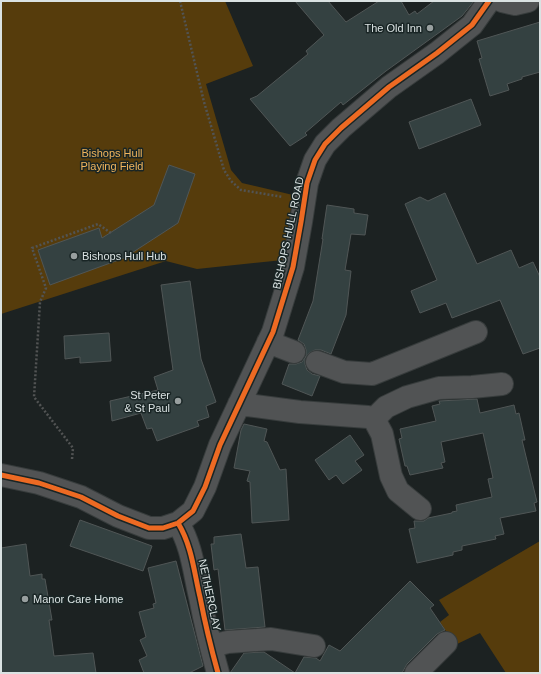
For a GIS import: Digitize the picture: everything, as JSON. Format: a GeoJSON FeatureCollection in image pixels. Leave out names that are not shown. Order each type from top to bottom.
{"type":"FeatureCollection","features":[{"type":"Feature","properties":{"kind":"street","name":"BISHOPS HULL ROAD"},"geometry":{"type":"LineString","coordinates":[[178,523],[193,511],[205,487],[220,445],[273,332],[293,267],[307,183],[316,160],[326,144],[341,128],[389,87],[437,53],[472,24],[489,1]]}},
{"type":"Feature","properties":{"kind":"street"},"geometry":{"type":"LineString","coordinates":[[502,1],[515,4],[528,1]]}},
{"type":"Feature","properties":{"kind":"street"},"geometry":{"type":"LineString","coordinates":[[317,362],[344,372],[372,374],[476,332]]}},
{"type":"Feature","properties":{"kind":"street"},"geometry":{"type":"LineString","coordinates":[[268,342],[294,352]]}},
{"type":"Feature","properties":{"kind":"street"},"geometry":{"type":"LineString","coordinates":[[374,419],[386,407],[413,395],[439,388],[502,384]]}},
{"type":"Feature","properties":{"kind":"street"},"geometry":{"type":"LineString","coordinates":[[239,404],[300,412],[368,417],[374,419],[382,434],[391,476],[398,491],[420,509]]}},
{"type":"Feature","properties":{"kind":"street"},"geometry":{"type":"LineString","coordinates":[[1,475],[39,483],[81,497],[118,516],[149,528],[163,528],[178,523]]}},
{"type":"Feature","properties":{"kind":"street","name":"NETHERCLAY"},"geometry":{"type":"LineString","coordinates":[[178,523],[185,534],[190,549],[218,673]]}},
{"type":"Feature","properties":{"kind":"street"},"geometry":{"type":"LineString","coordinates":[[211,646],[228,642],[271,639],[314,646]]}},
{"type":"Feature","properties":{"kind":"street"},"geometry":{"type":"LineString","coordinates":[[416,673],[446,643]]}},
{"type":"Feature","properties":{"kind":"path"},"geometry":{"type":"LineString","coordinates":[[180,1],[204,102],[224,170],[231,181],[241,190],[305,201]]}},
{"type":"Feature","properties":{"kind":"path"},"geometry":{"type":"LineString","coordinates":[[72,459],[73,448],[34,397],[40,302],[46,288],[32,248],[98,224],[111,233]]}},
{"type":"Feature","properties":{"kind":"green space","name":"Bishops Hull Playing Field"},"geometry":{"type":"Polygon","coordinates":[[[1,1],[225,1],[253,66],[206,84],[231,170],[242,183],[293,195],[283,260],[197,269],[166,261],[1,314],[1,1]]]}},
{"type":"Feature","properties":{"kind":"green space"},"geometry":{"type":"Polygon","coordinates":[[[540,541],[540,673],[506,673],[480,633],[455,645],[440,622],[449,615],[439,600],[540,541]]]}},
{"type":"Feature","properties":{"kind":"building"},"geometry":{"type":"Polygon","coordinates":[[[295,1],[328,1],[346,22],[379,1],[401,1],[409,15],[415,11],[417,14],[434,1],[474,1],[462,16],[386,71],[343,105],[341,102],[305,133],[307,135],[290,146],[250,99],[257,96],[308,54],[306,51],[324,35],[295,1]]]}},
{"type":"Feature","properties":{"kind":"building"},"geometry":{"type":"Polygon","coordinates":[[[540,22],[540,72],[522,77],[522,79],[507,84],[509,90],[490,96],[479,59],[482,58],[477,41],[540,22]]]}},
{"type":"Feature","properties":{"kind":"building"},"geometry":{"type":"Polygon","coordinates":[[[471,99],[481,125],[419,149],[409,122],[471,99]]]}},
{"type":"Feature","properties":{"kind":"building"},"geometry":{"type":"Polygon","coordinates":[[[169,165],[195,174],[178,223],[124,258],[50,285],[38,250],[99,228],[102,238],[154,205],[169,165]]]}},
{"type":"Feature","properties":{"kind":"building"},"geometry":{"type":"Polygon","coordinates":[[[445,193],[477,264],[511,250],[519,268],[533,262],[540,277],[540,348],[523,354],[500,300],[452,318],[446,303],[420,313],[411,291],[437,280],[405,204],[420,197],[428,201],[445,193]]]}},
{"type":"Feature","properties":{"kind":"building"},"geometry":{"type":"Polygon","coordinates":[[[327,205],[354,209],[354,213],[368,215],[365,235],[351,234],[345,270],[351,271],[346,315],[331,354],[321,350],[315,350],[309,353],[305,358],[307,370],[312,374],[320,376],[312,396],[282,384],[289,364],[302,362],[306,356],[304,344],[298,340],[313,301],[327,205]]]}},
{"type":"Feature","properties":{"kind":"building"},"geometry":{"type":"Polygon","coordinates":[[[190,281],[201,359],[216,402],[206,406],[209,417],[197,421],[199,426],[157,441],[152,428],[147,429],[141,413],[112,421],[110,401],[158,390],[154,377],[173,370],[161,285],[190,281]]]}},
{"type":"Feature","properties":{"kind":"building"},"geometry":{"type":"Polygon","coordinates":[[[109,333],[111,361],[80,363],[80,357],[65,359],[64,336],[109,333]]]}},
{"type":"Feature","properties":{"kind":"building"},"geometry":{"type":"Polygon","coordinates":[[[477,399],[480,413],[514,405],[516,414],[519,413],[525,440],[522,440],[537,502],[534,503],[536,511],[500,518],[504,534],[495,536],[496,539],[462,546],[462,550],[453,552],[453,555],[417,563],[409,529],[415,528],[414,521],[424,521],[428,518],[452,513],[457,511],[456,505],[492,497],[488,479],[493,478],[483,433],[441,442],[445,462],[441,463],[443,468],[410,475],[407,466],[405,466],[399,439],[402,438],[400,429],[436,421],[432,406],[440,404],[439,401],[477,399]]]}},
{"type":"Feature","properties":{"kind":"building"},"geometry":{"type":"Polygon","coordinates":[[[244,424],[267,429],[264,441],[267,442],[280,470],[286,469],[289,520],[252,523],[250,482],[247,481],[250,471],[234,468],[241,430],[244,424]]]}},
{"type":"Feature","properties":{"kind":"building"},"geometry":{"type":"Polygon","coordinates":[[[350,435],[364,455],[355,461],[362,470],[343,484],[336,475],[329,480],[315,460],[350,435]]]}},
{"type":"Feature","properties":{"kind":"building"},"geometry":{"type":"Polygon","coordinates":[[[80,520],[152,546],[143,571],[70,546],[80,520]]]}},
{"type":"Feature","properties":{"kind":"building"},"geometry":{"type":"Polygon","coordinates":[[[241,534],[246,568],[258,567],[265,627],[225,630],[218,569],[214,570],[211,544],[214,544],[214,537],[241,534]]]}},
{"type":"Feature","properties":{"kind":"building","name":"Manor Care Home"},"geometry":{"type":"Polygon","coordinates":[[[26,544],[30,576],[42,574],[42,579],[45,579],[52,620],[49,620],[54,656],[93,653],[96,673],[1,673],[1,548],[26,544]]]}},
{"type":"Feature","properties":{"kind":"building"},"geometry":{"type":"Polygon","coordinates":[[[176,561],[203,666],[189,673],[144,673],[139,660],[147,656],[140,640],[146,637],[139,612],[154,608],[153,604],[156,603],[148,568],[176,561]]]}},
{"type":"Feature","properties":{"kind":"building"},"geometry":{"type":"Polygon","coordinates":[[[410,581],[434,605],[430,608],[445,630],[437,634],[407,664],[402,673],[295,673],[304,657],[316,658],[320,661],[329,645],[340,651],[410,581]]]}},
{"type":"Feature","properties":{"kind":"building"},"geometry":{"type":"Polygon","coordinates":[[[264,652],[295,673],[230,673],[244,653],[264,652]]]}},
{"type":"Feature","properties":{"kind":"cycle path"},"geometry":{"type":"LineString","coordinates":[[1,475],[39,483],[81,497],[118,516],[149,528],[163,528],[178,523],[193,511],[205,487],[220,445],[273,332],[293,267],[307,183],[315,160],[325,144],[341,128],[389,87],[437,53],[472,25],[489,1]]}},
{"type":"Feature","properties":{"kind":"cycle path"},"geometry":{"type":"LineString","coordinates":[[178,523],[190,550],[206,626],[218,673]]}},
{"type":"Feature","properties":{"kind":"place","name":"The Old Inn"},"geometry":{"type":"Point","coordinates":[430,28]}},
{"type":"Feature","properties":{"kind":"place","name":"Bishops Hull Hub"},"geometry":{"type":"Point","coordinates":[74,256]}},
{"type":"Feature","properties":{"kind":"place","name":"St Peter & St Paul"},"geometry":{"type":"Point","coordinates":[178,401]}},
{"type":"Feature","properties":{"kind":"place","name":"Manor Care Home"},"geometry":{"type":"Point","coordinates":[25,599]}}]}
